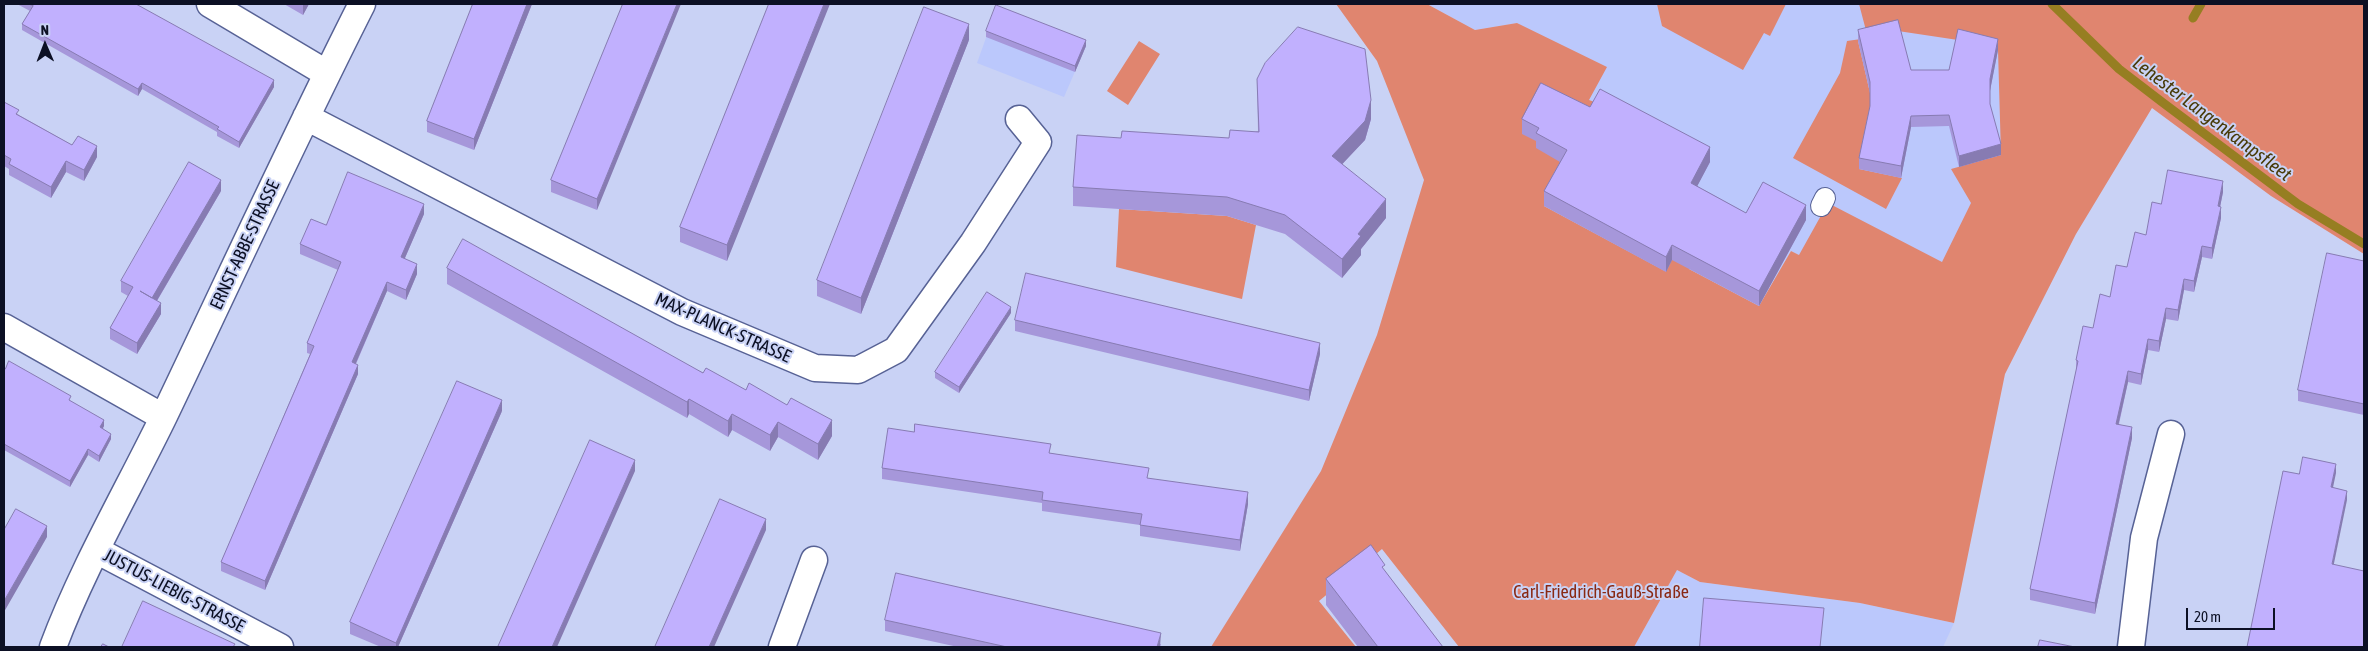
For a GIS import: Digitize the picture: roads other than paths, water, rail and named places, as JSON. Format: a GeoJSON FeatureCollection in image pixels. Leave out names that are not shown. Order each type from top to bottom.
{"type":"FeatureCollection","features":[{"type":"Feature","properties":{"kind":"street"},"geometry":{"type":"LineString","coordinates":[[210,4],[326,73]]}},
{"type":"Feature","properties":{"kind":"street","name":"ERNST-ABBE-STRASSE"},"geometry":{"type":"LineString","coordinates":[[53,647],[96,550],[163,417],[326,73],[362,4]]}},
{"type":"Feature","properties":{"kind":"street","name":"MAX-PLANCK-STRASSE"},"geometry":{"type":"LineString","coordinates":[[306,117],[682,312],[816,368],[858,370],[896,350],[973,244],[1038,142],[1019,119]]}},
{"type":"Feature","properties":{"kind":"street"},"geometry":{"type":"LineString","coordinates":[[4,327],[163,417]]}},
{"type":"Feature","properties":{"kind":"street"},"geometry":{"type":"LineString","coordinates":[[2131,647],[2144,538],[2171,434]]}},
{"type":"Feature","properties":{"kind":"street","name":"JUSTUS-LIEBIG-STRASSE"},"geometry":{"type":"LineString","coordinates":[[96,550],[280,647]]}},
{"type":"Feature","properties":{"kind":"street"},"geometry":{"type":"LineString","coordinates":[[782,647],[814,560]]}},
{"type":"Feature","properties":{"kind":"waterway","name":"Lehester Langenkampsfleet"},"geometry":{"type":"LineString","coordinates":[[2052,4],[2119,69],[2298,204],[2364,244]]}},
{"type":"Feature","properties":{"kind":"waterway"},"geometry":{"type":"LineString","coordinates":[[2193,18],[2201,4]]}},
{"type":"Feature","properties":{"kind":"park label","name":"Carl-Friedrich-Gauß-Straße"},"geometry":{"type":"Point","coordinates":[1601,592]}}]}
